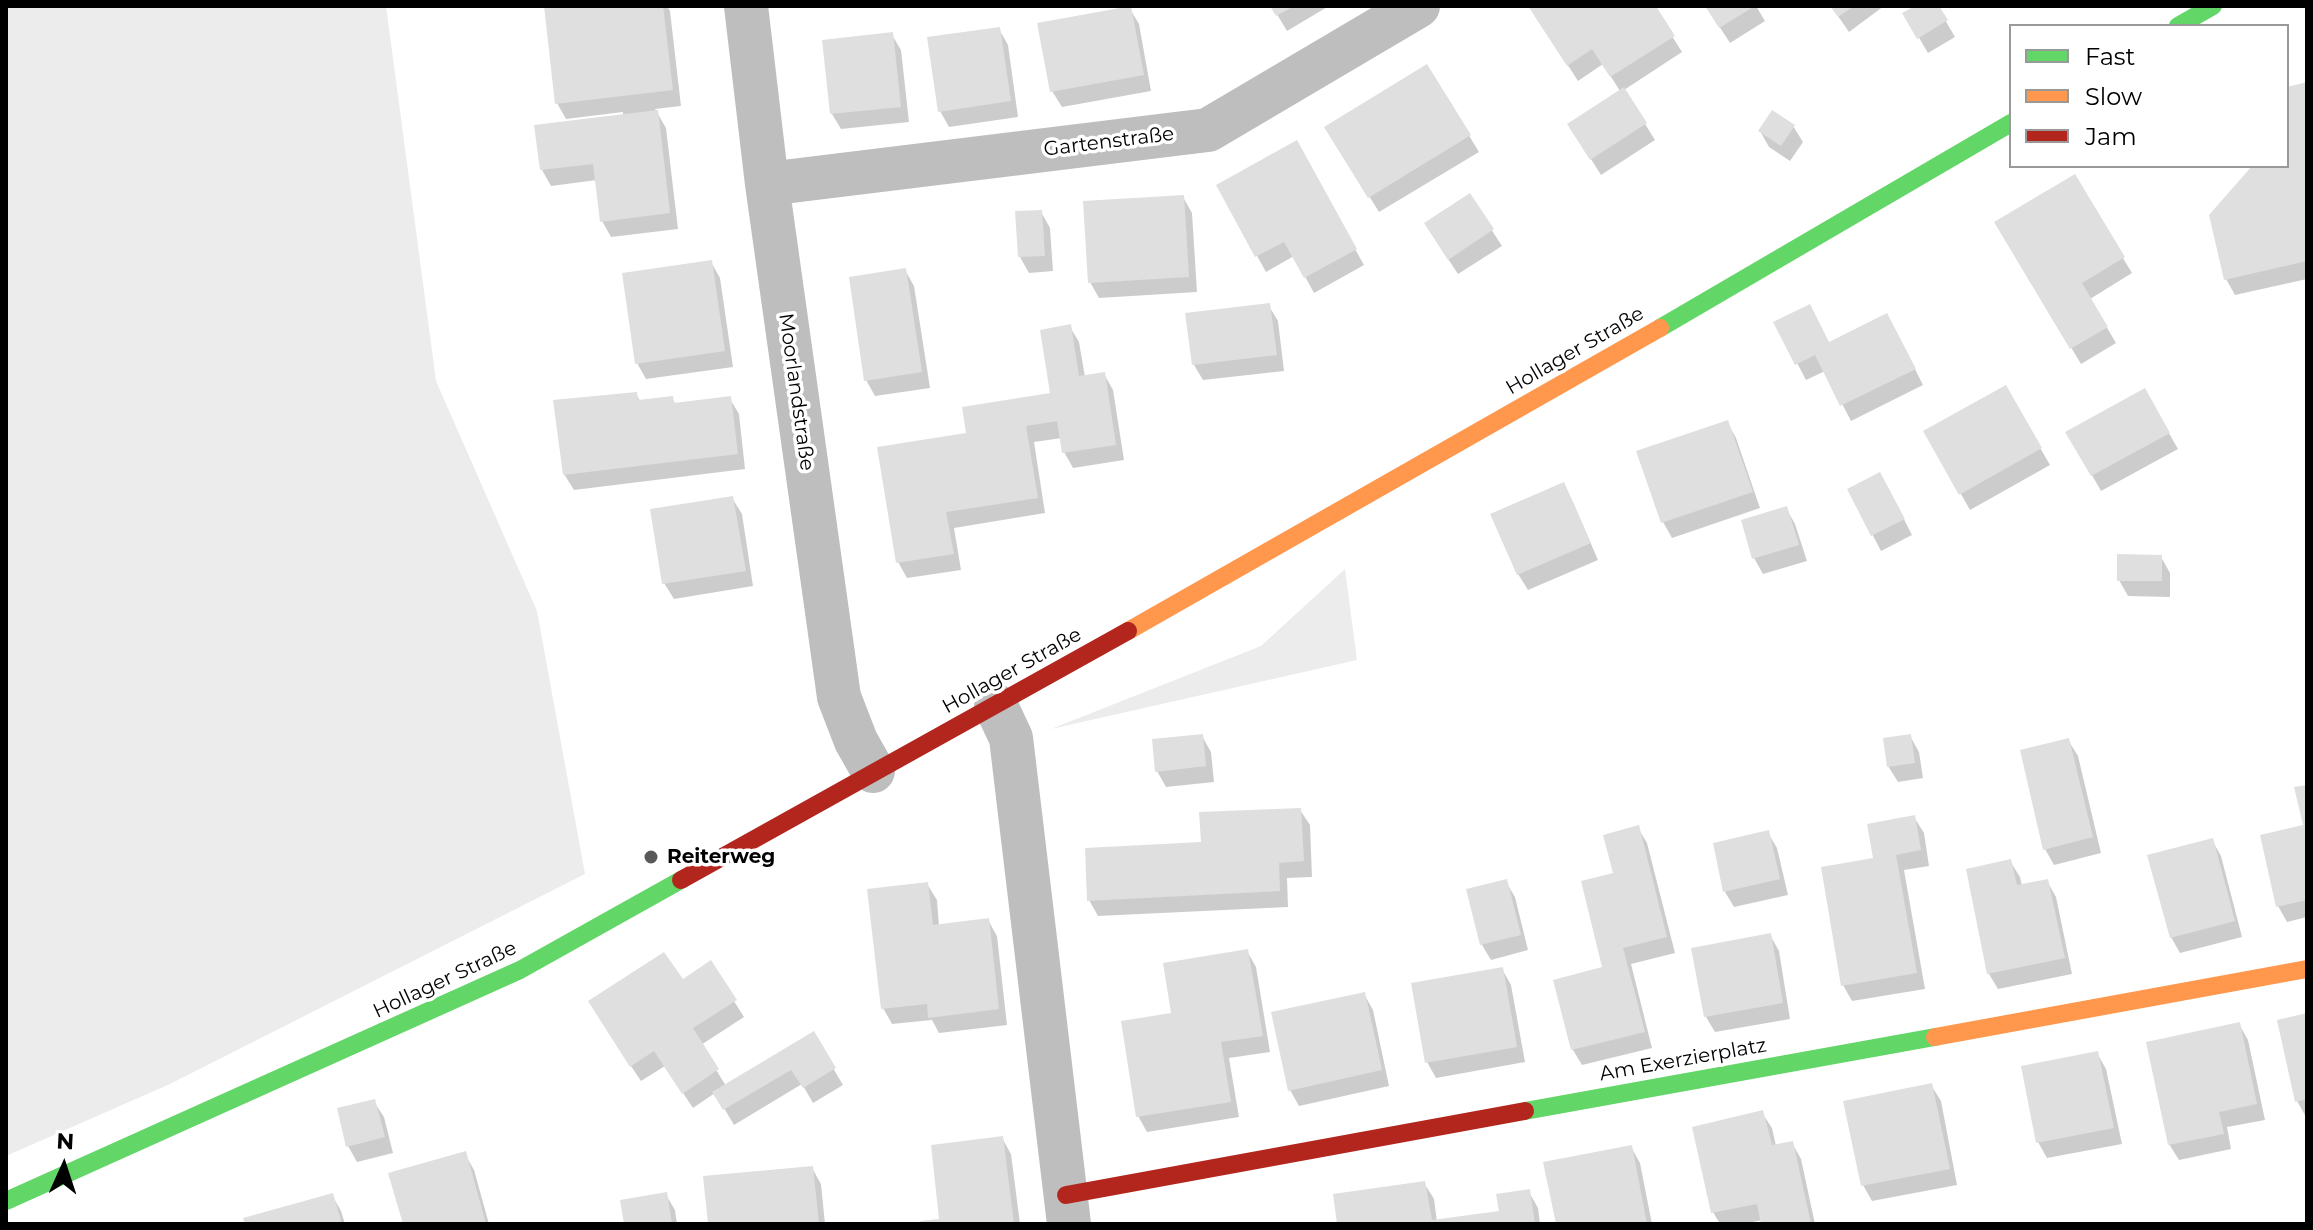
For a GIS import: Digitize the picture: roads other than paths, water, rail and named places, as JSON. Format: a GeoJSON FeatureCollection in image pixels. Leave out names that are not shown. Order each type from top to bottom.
{"type":"FeatureCollection","features":[{"type":"Feature","properties":{"kind":"main road"},"geometry":{"type":"LineString","coordinates":[[2182,24],[2213,6]]}},
{"type":"Feature","properties":{"kind":"main road","name":"Hollager Straße"},"geometry":{"type":"LineString","coordinates":[[6,1201],[520,970],[873,771],[996,706],[1625,348],[2009,124]]}},
{"type":"Feature","properties":{"kind":"main road","name":"Am Exerzierplatz"},"geometry":{"type":"LineString","coordinates":[[1067,1209],[2307,969]]}},
{"type":"Feature","properties":{"kind":"street","name":"Moorlandstraße"},"geometry":{"type":"LineString","coordinates":[[746,6],[767,184],[839,697],[856,741],[873,771]]}},
{"type":"Feature","properties":{"kind":"street","name":"Gartenstraße"},"geometry":{"type":"LineString","coordinates":[[767,184],[1208,130],[1418,6]]}},
{"type":"Feature","properties":{"kind":"street"},"geometry":{"type":"LineString","coordinates":[[996,706],[1011,738],[1067,1209]]}},
{"type":"Feature","properties":{"kind":"place","name":"Reiterweg"},"geometry":{"type":"Point","coordinates":[651,857]}}]}
